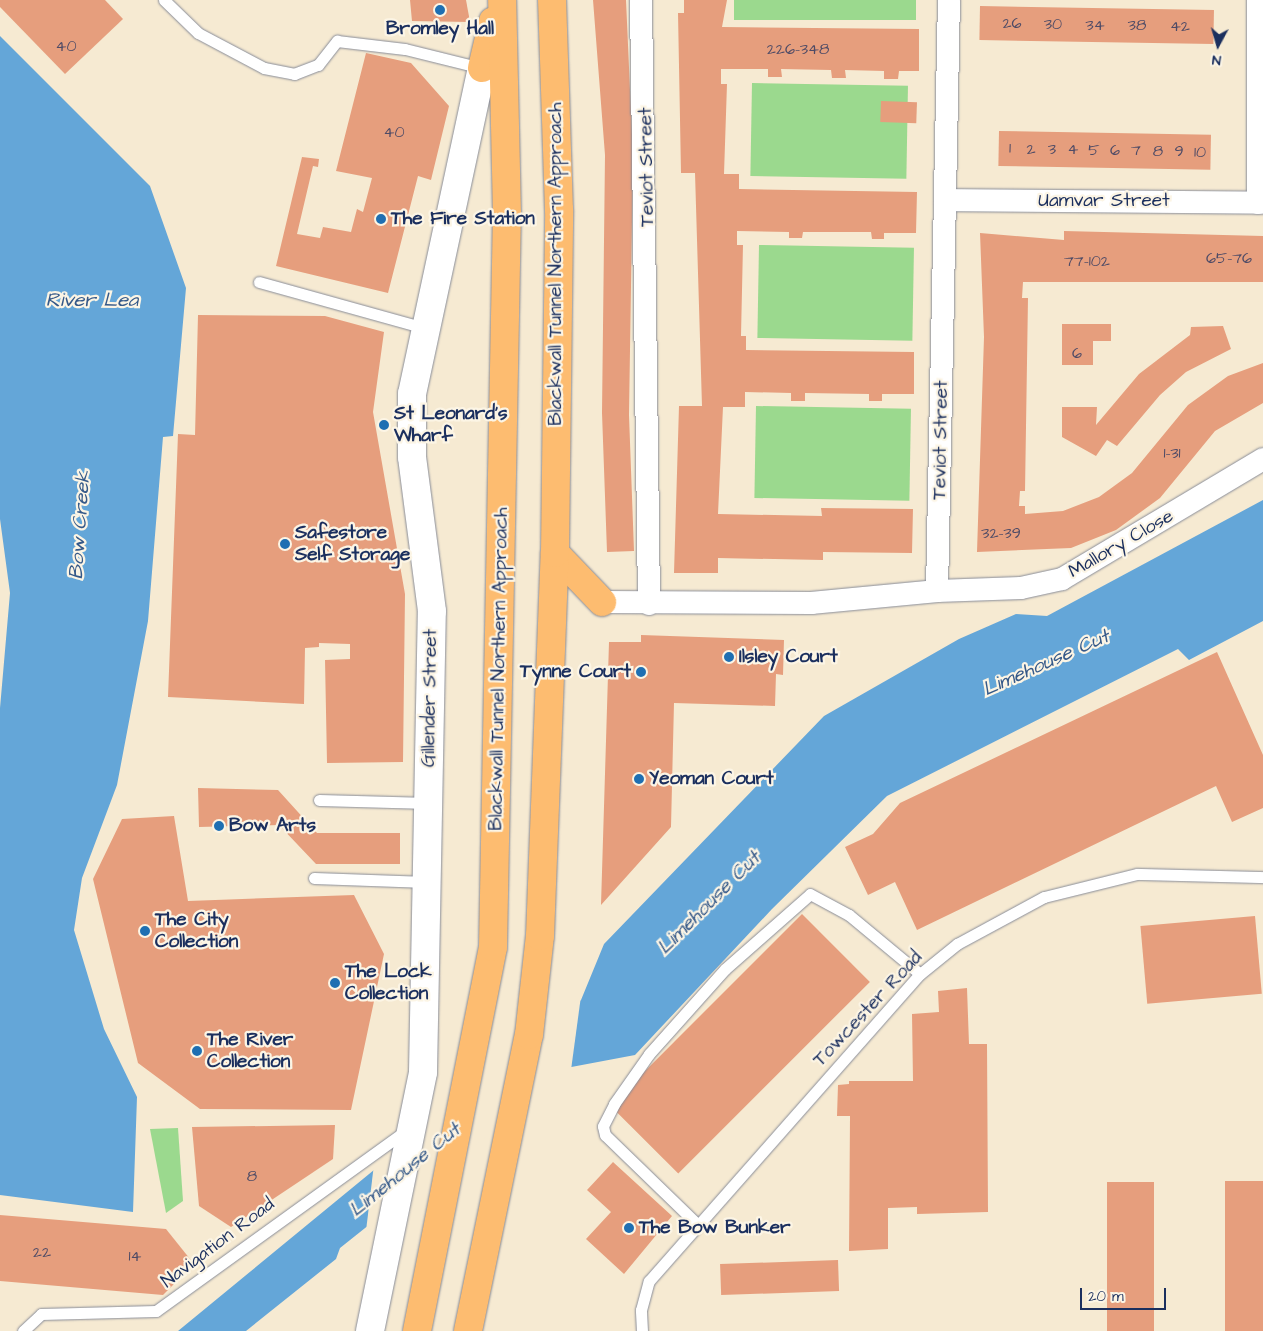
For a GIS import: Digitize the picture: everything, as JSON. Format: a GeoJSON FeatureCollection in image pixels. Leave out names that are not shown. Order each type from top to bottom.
{"type":"FeatureCollection","features":[{"type":"Feature","properties":{"kind":"highway"},"geometry":{"type":"LineString","coordinates":[[482,68],[497,0]]}},
{"type":"Feature","properties":{"kind":"highway","name":"Blackwall Tunnel Northern Approach"},"geometry":{"type":"LineString","coordinates":[[417,1331],[469,1085],[493,947],[507,214],[502,0]]}},
{"type":"Feature","properties":{"kind":"highway","name":"Blackwall Tunnel Northern Approach"},"geometry":{"type":"LineString","coordinates":[[468,1331],[505,1167],[529,1035],[540,936],[555,553],[559,210],[552,0]]}},
{"type":"Feature","properties":{"kind":"highway"},"geometry":{"type":"LineString","coordinates":[[555,553],[602,602]]}},
{"type":"Feature","properties":{"kind":"street","name":"Teviot Street"},"geometry":{"type":"LineString","coordinates":[[641,0],[649,604]]}},
{"type":"Feature","properties":{"kind":"street","name":"Teviot Street"},"geometry":{"type":"LineString","coordinates":[[937,591],[949,0]]}},
{"type":"Feature","properties":{"kind":"street"},"geometry":{"type":"LineString","coordinates":[[1258,0],[1260,203]]}},
{"type":"Feature","properties":{"kind":"street","name":"Gillender Street"},"geometry":{"type":"LineString","coordinates":[[370,1331],[415,1127],[423,1072],[432,611],[412,457],[412,394],[482,68]]}},
{"type":"Feature","properties":{"kind":"street","name":"Uamvar Street"},"geometry":{"type":"LineString","coordinates":[[945,200],[1260,203]]}},
{"type":"Feature","properties":{"kind":"street","name":"Mallory Close"},"geometry":{"type":"LineString","coordinates":[[937,591],[1021,588],[1062,579],[1263,459]]}},
{"type":"Feature","properties":{"kind":"street"},"geometry":{"type":"LineString","coordinates":[[602,602],[649,604],[810,603],[937,591]]}},
{"type":"Feature","properties":{"kind":"lane"},"geometry":{"type":"LineString","coordinates":[[164,0],[198,33],[264,68],[294,74],[318,65],[337,41],[405,49],[482,68]]}},
{"type":"Feature","properties":{"kind":"lane"},"geometry":{"type":"LineString","coordinates":[[259,282],[425,328]]}},
{"type":"Feature","properties":{"kind":"lane"},"geometry":{"type":"LineString","coordinates":[[319,800],[429,803]]}},
{"type":"Feature","properties":{"kind":"lane","name":"Towcester Road"},"geometry":{"type":"LineString","coordinates":[[642,1331],[641,1310],[649,1281],[920,974],[957,944],[1044,897],[1137,874],[1263,877]]}},
{"type":"Feature","properties":{"kind":"lane"},"geometry":{"type":"LineString","coordinates":[[314,878],[427,882]]}},
{"type":"Feature","properties":{"kind":"lane"},"geometry":{"type":"LineString","coordinates":[[698,1225],[605,1135],[603,1126],[614,1104],[648,1054],[725,969],[810,894],[849,915],[920,974]]}},
{"type":"Feature","properties":{"kind":"lane","name":"Navigation Road"},"geometry":{"type":"LineString","coordinates":[[23,1331],[40,1314],[156,1311],[415,1127]]}},
{"type":"Feature","properties":{"kind":"green space"},"geometry":{"type":"Polygon","coordinates":[[[734,0],[916,0],[916,20],[734,20],[734,0]]]}},
{"type":"Feature","properties":{"kind":"green space"},"geometry":{"type":"Polygon","coordinates":[[[752,83],[908,86],[906,179],[750,176],[752,83]]]}},
{"type":"Feature","properties":{"kind":"green space"},"geometry":{"type":"Polygon","coordinates":[[[759,245],[914,248],[912,341],[757,338],[759,245]]]}},
{"type":"Feature","properties":{"kind":"green space"},"geometry":{"type":"Polygon","coordinates":[[[756,406],[911,409],[909,501],[754,498],[756,406]]]}},
{"type":"Feature","properties":{"kind":"green space"},"geometry":{"type":"Polygon","coordinates":[[[178,1128],[183,1201],[166,1213],[150,1129],[178,1128]]]}},
{"type":"Feature","properties":{"kind":"water","name":"River Lea"},"geometry":{"type":"Polygon","coordinates":[[[0,36],[150,186],[186,288],[173,436],[163,437],[148,621],[117,785],[82,878],[74,930],[104,1029],[137,1097],[133,1212],[0,1195],[0,708],[10,593],[0,519],[0,36]]]}},
{"type":"Feature","properties":{"kind":"water","name":"Limehouse Cut"},"geometry":{"type":"Polygon","coordinates":[[[1263,500],[1263,621],[1189,660],[1178,649],[887,796],[772,909],[635,1055],[566,1068],[340,1248],[336,1259],[246,1331],[178,1331],[581,1000],[604,944],[824,716],[959,639],[1016,614],[1047,616],[1263,500]]]}},
{"type":"Feature","properties":{"kind":"pier"},"geometry":{"type":"Polygon","coordinates":[[[581,996],[571,1070],[366,1231],[374,1164],[581,996]]]}},
{"type":"Feature","properties":{"kind":"building"},"geometry":{"type":"Polygon","coordinates":[[[0,0],[105,0],[123,19],[65,74],[0,7],[0,0]]]}},
{"type":"Feature","properties":{"kind":"building","name":"Bromley Hall"},"geometry":{"type":"Polygon","coordinates":[[[410,0],[466,0],[470,22],[412,21],[410,0]]]}},
{"type":"Feature","properties":{"kind":"building"},"geometry":{"type":"Polygon","coordinates":[[[593,0],[626,0],[633,157],[629,415],[634,551],[607,552],[602,413],[605,155],[593,0]]]}},
{"type":"Feature","properties":{"kind":"building"},"geometry":{"type":"Polygon","coordinates":[[[684,0],[727,0],[722,27],[919,29],[919,71],[899,71],[898,79],[884,79],[884,71],[845,70],[846,78],[832,78],[831,70],[781,69],[782,77],[768,77],[768,69],[721,69],[721,84],[727,84],[724,174],[739,174],[739,189],[917,192],[916,233],[884,233],[884,239],[872,239],[871,232],[803,232],[802,238],[789,238],[789,232],[737,231],[737,245],[743,245],[741,336],[746,336],[746,350],[914,352],[914,394],[882,394],[882,401],[869,401],[869,394],[805,393],[805,401],[791,401],[791,393],[745,392],[745,407],[723,407],[718,514],[822,516],[821,508],[913,509],[912,553],[823,552],[823,560],[718,558],[718,573],[674,573],[679,406],[702,406],[695,173],[681,173],[678,13],[684,13],[684,0]]]}},
{"type":"Feature","properties":{"kind":"building"},"geometry":{"type":"Polygon","coordinates":[[[980,6],[1214,10],[1213,44],[979,40],[980,6]]]}},
{"type":"Feature","properties":{"kind":"building"},"geometry":{"type":"Polygon","coordinates":[[[366,53],[411,63],[449,106],[431,180],[418,176],[388,293],[276,266],[302,157],[319,159],[318,167],[313,166],[297,234],[320,238],[323,227],[351,232],[357,209],[363,212],[372,178],[336,171],[366,53]]]}},
{"type":"Feature","properties":{"kind":"building"},"geometry":{"type":"Polygon","coordinates":[[[881,101],[917,102],[916,123],[880,122],[881,101]]]}},
{"type":"Feature","properties":{"kind":"building"},"geometry":{"type":"Polygon","coordinates":[[[999,131],[1211,135],[1210,170],[998,166],[999,131]]]}},
{"type":"Feature","properties":{"kind":"building"},"geometry":{"type":"Polygon","coordinates":[[[1064,231],[1263,236],[1263,282],[1023,282],[1022,298],[1028,298],[1025,491],[1020,491],[1019,506],[1025,506],[1025,514],[1063,511],[1099,497],[1132,473],[1188,405],[1228,376],[1263,363],[1263,403],[1215,431],[1160,498],[1116,530],[1071,548],[977,552],[984,337],[980,233],[1064,240],[1064,231]]]}},
{"type":"Feature","properties":{"kind":"building","name":"Safestore Self Storage"},"geometry":{"type":"Polygon","coordinates":[[[198,315],[325,316],[384,332],[373,412],[405,594],[403,762],[327,763],[325,660],[350,659],[350,644],[319,643],[319,647],[305,648],[304,704],[168,697],[178,434],[195,435],[198,315]]]}},
{"type":"Feature","properties":{"kind":"building"},"geometry":{"type":"Polygon","coordinates":[[[1062,324],[1111,324],[1111,341],[1093,341],[1093,365],[1062,365],[1062,324]]]}},
{"type":"Feature","properties":{"kind":"building"},"geometry":{"type":"Polygon","coordinates":[[[1223,326],[1231,349],[1186,372],[1160,395],[1117,446],[1107,440],[1096,456],[1062,437],[1062,407],[1097,407],[1096,425],[1139,374],[1190,335],[1191,327],[1223,326]]]}},
{"type":"Feature","properties":{"kind":"building"},"geometry":{"type":"Polygon","coordinates":[[[641,635],[784,640],[783,675],[776,674],[775,706],[674,703],[671,827],[601,905],[609,642],[641,642],[641,635]]]}},
{"type":"Feature","properties":{"kind":"building"},"geometry":{"type":"Polygon","coordinates":[[[1217,652],[1263,755],[1263,808],[1232,822],[1216,786],[917,930],[895,882],[868,895],[845,847],[873,834],[900,803],[1217,652]]]}},
{"type":"Feature","properties":{"kind":"building","name":"Bow Arts"},"geometry":{"type":"Polygon","coordinates":[[[198,788],[278,790],[317,833],[400,833],[400,864],[316,864],[279,825],[199,827],[198,788]]]}},
{"type":"Feature","properties":{"kind":"building"},"geometry":{"type":"Polygon","coordinates":[[[174,816],[188,901],[354,895],[384,954],[351,1110],[200,1109],[138,1063],[93,879],[122,819],[174,816]]]}},
{"type":"Feature","properties":{"kind":"building"},"geometry":{"type":"Polygon","coordinates":[[[802,914],[870,982],[678,1174],[610,1106],[802,914]]]}},
{"type":"Feature","properties":{"kind":"building"},"geometry":{"type":"Polygon","coordinates":[[[1255,916],[1262,994],[1147,1004],[1140,926],[1255,916]]]}},
{"type":"Feature","properties":{"kind":"building"},"geometry":{"type":"Polygon","coordinates":[[[967,988],[969,1044],[987,1044],[988,1212],[917,1214],[917,1207],[888,1208],[888,1249],[849,1251],[850,1116],[837,1116],[838,1085],[849,1084],[849,1081],[913,1081],[912,1014],[939,1012],[938,991],[967,988]]]}},
{"type":"Feature","properties":{"kind":"building"},"geometry":{"type":"Polygon","coordinates":[[[335,1125],[333,1159],[231,1227],[199,1206],[192,1127],[335,1125]]]}},
{"type":"Feature","properties":{"kind":"building","name":"The Bow Bunker"},"geometry":{"type":"Polygon","coordinates":[[[613,1162],[672,1216],[624,1274],[586,1239],[611,1212],[587,1190],[613,1162]]]}},
{"type":"Feature","properties":{"kind":"building"},"geometry":{"type":"Polygon","coordinates":[[[1225,1181],[1263,1181],[1263,1331],[1225,1331],[1225,1181]]]}},
{"type":"Feature","properties":{"kind":"building"},"geometry":{"type":"Polygon","coordinates":[[[1107,1182],[1154,1182],[1154,1331],[1107,1331],[1107,1182]]]}},
{"type":"Feature","properties":{"kind":"building"},"geometry":{"type":"Polygon","coordinates":[[[0,1215],[166,1229],[194,1264],[163,1295],[0,1281],[0,1215]]]}},
{"type":"Feature","properties":{"kind":"building"},"geometry":{"type":"Polygon","coordinates":[[[838,1260],[839,1291],[721,1295],[720,1264],[838,1260]]]}},
{"type":"Feature","properties":{"kind":"place","name":"Bromley Hall"},"geometry":{"type":"Point","coordinates":[440,10]}},
{"type":"Feature","properties":{"kind":"place","name":"The Fire Station"},"geometry":{"type":"Point","coordinates":[381,219]}},
{"type":"Feature","properties":{"kind":"place","name":"St Leonard's Wharf"},"geometry":{"type":"Point","coordinates":[384,425]}},
{"type":"Feature","properties":{"kind":"place","name":"Safestore Self Storage"},"geometry":{"type":"Point","coordinates":[285,544]}},
{"type":"Feature","properties":{"kind":"place","name":"Ilsley Court"},"geometry":{"type":"Point","coordinates":[729,657]}},
{"type":"Feature","properties":{"kind":"place","name":"Tynne Court"},"geometry":{"type":"Point","coordinates":[641,672]}},
{"type":"Feature","properties":{"kind":"place","name":"Yeoman Court"},"geometry":{"type":"Point","coordinates":[639,779]}},
{"type":"Feature","properties":{"kind":"place","name":"Bow Arts"},"geometry":{"type":"Point","coordinates":[219,826]}},
{"type":"Feature","properties":{"kind":"place","name":"The City Collection"},"geometry":{"type":"Point","coordinates":[145,931]}},
{"type":"Feature","properties":{"kind":"place","name":"The Lock Collection"},"geometry":{"type":"Point","coordinates":[335,983]}},
{"type":"Feature","properties":{"kind":"place","name":"The River Collection"},"geometry":{"type":"Point","coordinates":[197,1051]}},
{"type":"Feature","properties":{"kind":"place","name":"The Bow Bunker"},"geometry":{"type":"Point","coordinates":[629,1228]}},
{"type":"Feature","properties":{"kind":"water label","name":"Bow Creek"},"geometry":{"type":"Point","coordinates":[80,525]}}]}
